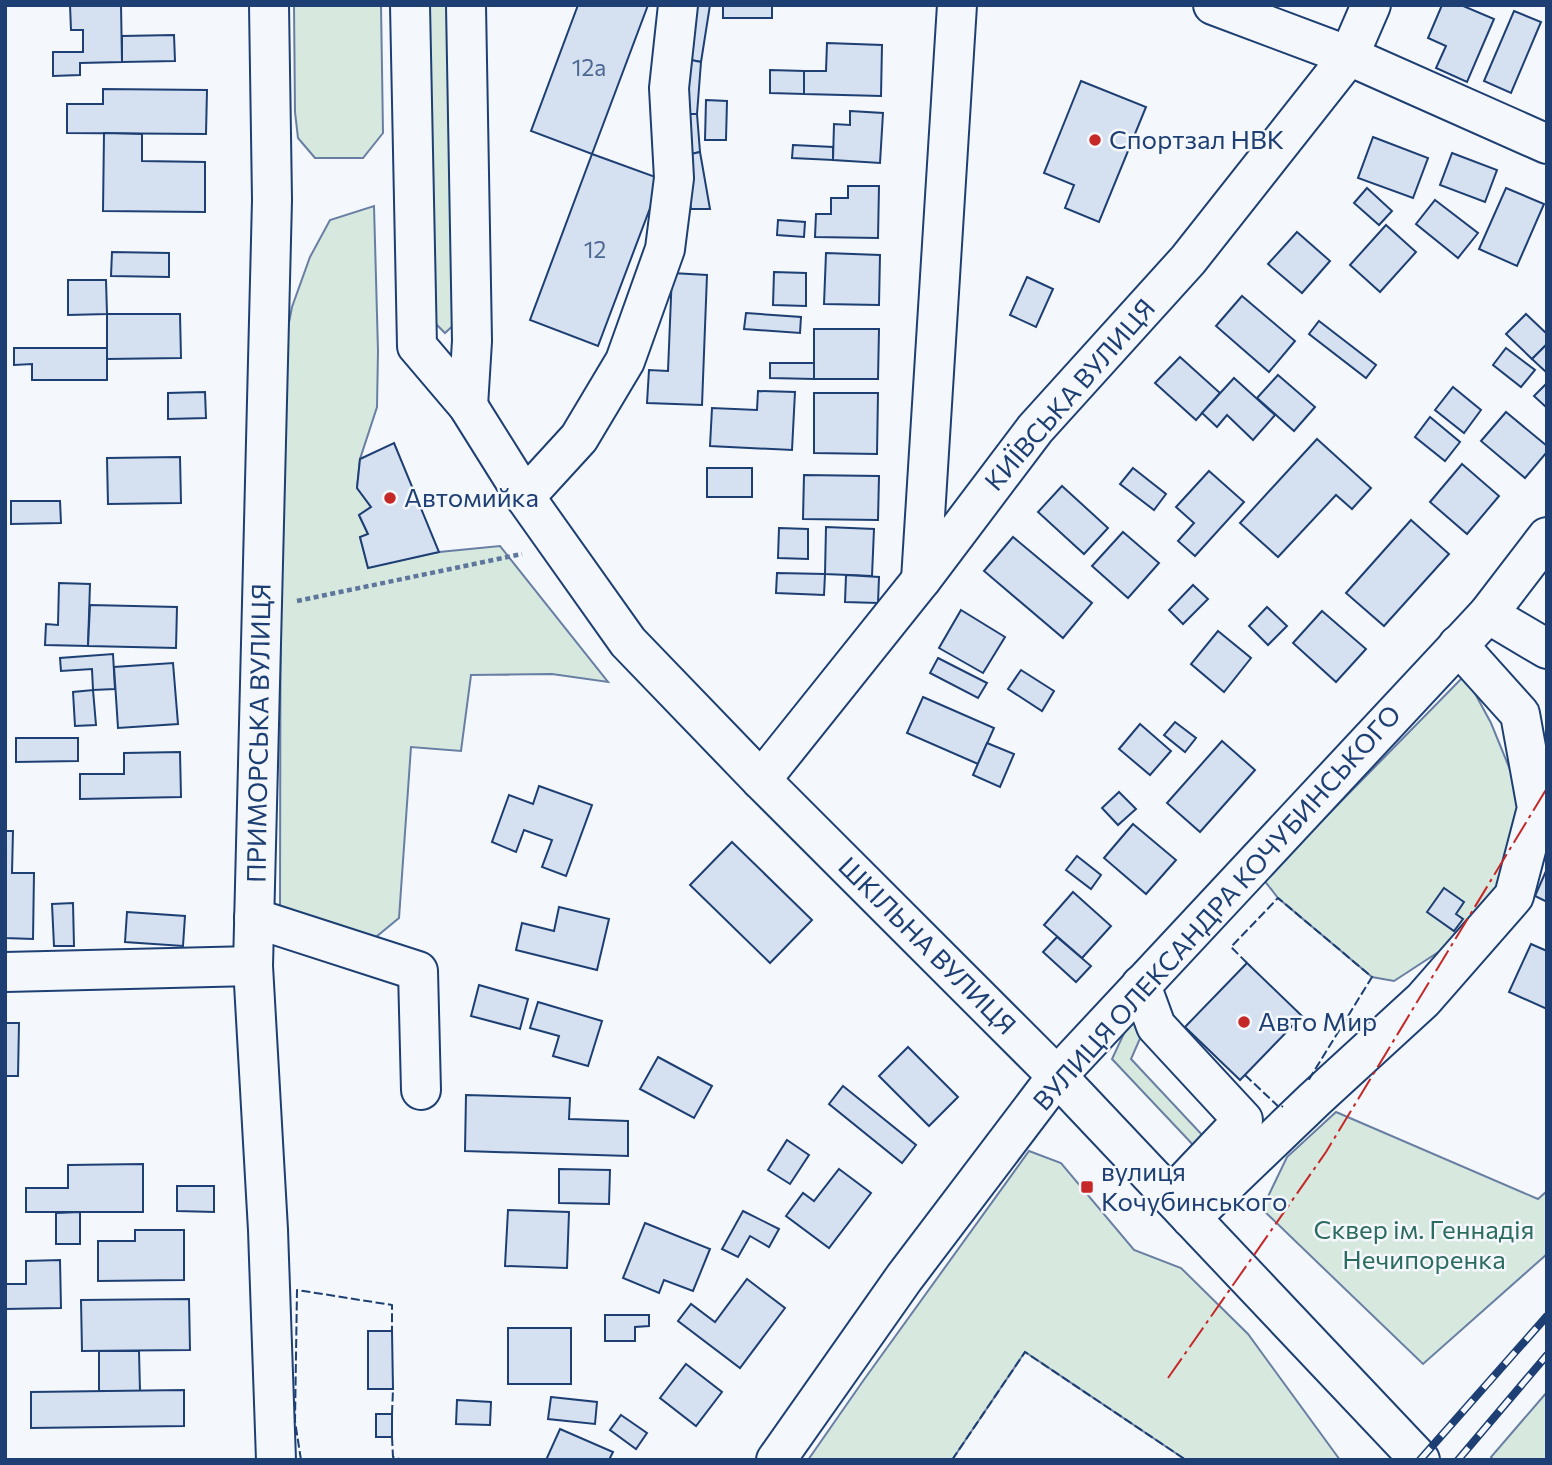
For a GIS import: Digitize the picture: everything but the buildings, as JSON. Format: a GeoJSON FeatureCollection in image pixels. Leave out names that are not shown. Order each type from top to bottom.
{"type":"FeatureCollection","features":[{"type":"Feature","properties":{"kind":"street","name":"ПРИМОРСЬКА ВУЛИЦЯ"},"geometry":{"type":"LineString","coordinates":[[269,5],[272,200],[253,966],[268,1230],[276,1460]]}},
{"type":"Feature","properties":{"kind":"street"},"geometry":{"type":"LineString","coordinates":[[410,5],[417,346],[451,353],[472,341]]}},
{"type":"Feature","properties":{"kind":"street"},"geometry":{"type":"LineString","coordinates":[[466,5],[472,341],[468,407]]}},
{"type":"Feature","properties":{"kind":"street"},"geometry":{"type":"LineString","coordinates":[[525,497],[579,438],[625,361],[665,248],[674,178],[670,88],[678,5]]}},
{"type":"Feature","properties":{"kind":"street"},"geometry":{"type":"LineString","coordinates":[[921,580],[957,5]]}},
{"type":"Feature","properties":{"kind":"street"},"geometry":{"type":"LineString","coordinates":[[1213,5],[1349,56],[1547,144]]}},
{"type":"Feature","properties":{"kind":"street","name":"КИЇВСЬКА ВУЛИЦЯ"},"geometry":{"type":"LineString","coordinates":[[761,780],[921,580],[1035,429],[1188,260],[1349,56],[1371,5]]}},
{"type":"Feature","properties":{"kind":"street","name":"ШКІЛЬНА ВУЛИЦЯ"},"geometry":{"type":"LineString","coordinates":[[417,346],[468,407],[525,497],[628,642],[761,780],[1057,1076],[1420,1460]]}},
{"type":"Feature","properties":{"kind":"street","name":"ВУЛИЦЯ ОЛЕКСАНДРА КОЧУБИНСЬКОГО"},"geometry":{"type":"LineString","coordinates":[[776,1460],[904,1278],[1057,1076],[1488,614],[1547,537]]}},
{"type":"Feature","properties":{"kind":"street"},"geometry":{"type":"LineString","coordinates":[[1488,614],[1547,649]]}},
{"type":"Feature","properties":{"kind":"street"},"geometry":{"type":"LineString","coordinates":[[1181,1207],[1315,1099],[1423,1000],[1514,896],[1537,808],[1534,725],[1458,645]]}},
{"type":"Feature","properties":{"kind":"street"},"geometry":{"type":"LineString","coordinates":[[254,918],[418,971],[421,1090]]}},
{"type":"Feature","properties":{"kind":"street"},"geometry":{"type":"LineString","coordinates":[[5,972],[253,966]]}},
{"type":"Feature","properties":{"kind":"street"},"geometry":{"type":"LineString","coordinates":[[1141,985],[1156,1026],[1243,1120],[1181,1207]]}},
{"type":"Feature","properties":{"kind":"path"},"geometry":{"type":"LineString","coordinates":[[262,609],[560,547]]}},
{"type":"Feature","properties":{"kind":"green space"},"geometry":{"type":"Polygon","coordinates":[[[294,5],[381,5],[383,133],[363,158],[315,158],[298,138],[295,112],[294,5]]]}},
{"type":"Feature","properties":{"kind":"green space"},"geometry":{"type":"Polygon","coordinates":[[[424,5],[451,5],[459,320],[445,333],[432,320],[424,5]]]}},
{"type":"Feature","properties":{"kind":"green space"},"geometry":{"type":"Polygon","coordinates":[[[374,206],[377,407],[360,459],[357,488],[371,507],[359,515],[368,534],[360,537],[368,567],[439,552],[500,546],[608,682],[552,674],[471,675],[461,751],[411,747],[399,918],[371,941],[280,908],[281,363],[292,307],[310,257],[330,220],[374,206]]]}},
{"type":"Feature","properties":{"kind":"green space"},"geometry":{"type":"Polygon","coordinates":[[[1465,675],[1491,723],[1511,772],[1521,824],[1505,887],[1463,936],[1394,981],[1372,977],[1278,898],[1264,880],[1465,675]]]}},
{"type":"Feature","properties":{"kind":"green space"},"geometry":{"type":"Polygon","coordinates":[[[1132,1016],[1145,1027],[1131,1059],[1205,1138],[1196,1148],[1112,1059],[1132,1016]]]}},
{"type":"Feature","properties":{"kind":"green space","name":"Сквер ім. Геннадія Нечипоренка"},"geometry":{"type":"Polygon","coordinates":[[[1336,1112],[1538,1199],[1547,1191],[1547,1254],[1423,1364],[1262,1209],[1287,1157],[1336,1112]]]}},
{"type":"Feature","properties":{"kind":"green space"},"geometry":{"type":"Polygon","coordinates":[[[1029,1151],[1061,1163],[1134,1250],[1181,1268],[1248,1334],[1340,1460],[1186,1460],[1025,1352],[952,1460],[808,1460],[1029,1151]]]}},
{"type":"Feature","properties":{"kind":"green space"},"geometry":{"type":"Polygon","coordinates":[[[1547,1392],[1547,1460],[1493,1460],[1491,1457],[1547,1392]]]}},
{"type":"Feature","properties":{"kind":"railway"},"geometry":{"type":"LineString","coordinates":[[1420,1460],[1547,1316]]}},
{"type":"Feature","properties":{"kind":"railway"},"geometry":{"type":"LineString","coordinates":[[1458,1460],[1547,1355]]}},
{"type":"Feature","properties":{"kind":"fence"},"geometry":{"type":"LineString","coordinates":[[1247,963],[1231,947],[1278,898],[1372,977],[1308,1081]]}},
{"type":"Feature","properties":{"kind":"fence"},"geometry":{"type":"LineString","coordinates":[[1245,1075],[1280,1108],[1283,1106]]}},
{"type":"Feature","properties":{"kind":"fence"},"geometry":{"type":"LineString","coordinates":[[301,1460],[295,1421],[297,1290],[392,1305],[392,1331]]}},
{"type":"Feature","properties":{"kind":"fence"},"geometry":{"type":"LineString","coordinates":[[952,1460],[1025,1352],[1186,1460]]}},
{"type":"Feature","properties":{"kind":"fence"},"geometry":{"type":"LineString","coordinates":[[392,1414],[393,1389]]}},
{"type":"Feature","properties":{"kind":"fence"},"geometry":{"type":"LineString","coordinates":[[392,1437],[393,1457],[402,1460]]}},
{"type":"Feature","properties":{"kind":"power"},"geometry":{"type":"LineString","coordinates":[[1168,1378],[1326,1152],[1547,788]]}},
{"type":"Feature","properties":{"kind":"place","name":"Спортзал НВК"},"geometry":{"type":"Point","coordinates":[1095,140]}},
{"type":"Feature","properties":{"kind":"place","name":"Автомийка"},"geometry":{"type":"Point","coordinates":[390,498]}},
{"type":"Feature","properties":{"kind":"place","name":"Авто Мир"},"geometry":{"type":"Point","coordinates":[1244,1022]}},
{"type":"Feature","properties":{"kind":"place","name":"вулиця Кочубинського"},"geometry":{"type":"Point","coordinates":[1087,1187]}}]}
